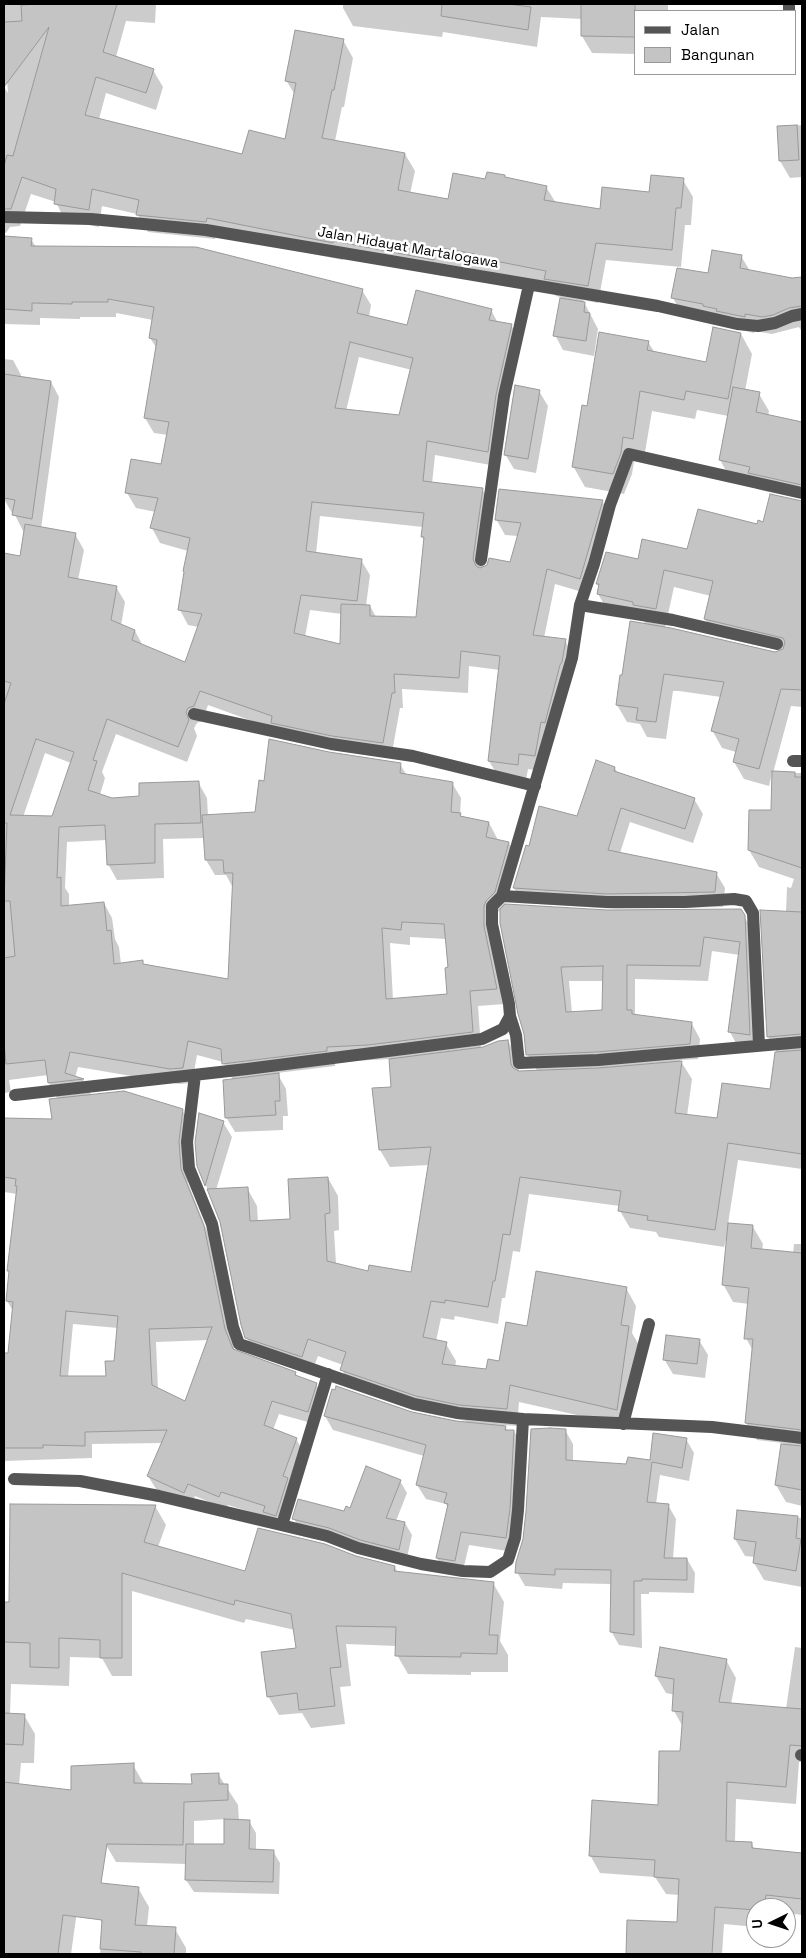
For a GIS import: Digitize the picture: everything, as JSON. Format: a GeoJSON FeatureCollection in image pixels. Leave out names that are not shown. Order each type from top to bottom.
{"type":"FeatureCollection","features":[{"type":"Feature","properties":{"kind":"street","name":"Jalan Hidayat Martalogawa"},"geometry":{"type":"LineString","coordinates":[[4,216],[91,219],[206,230],[658,306],[737,324],[758,326],[775,323],[802,314]]}},
{"type":"Feature","properties":{"kind":"street"},"geometry":{"type":"LineString","coordinates":[[481,560],[504,396],[529,285]]}},
{"type":"Feature","properties":{"kind":"street"},"geometry":{"type":"LineString","coordinates":[[802,493],[629,454],[610,506],[594,564],[580,605],[572,658],[502,896],[492,906],[492,924],[510,1004],[510,1016],[516,1035],[519,1063],[598,1060],[802,1042]]}},
{"type":"Feature","properties":{"kind":"street"},"geometry":{"type":"LineString","coordinates":[[580,605],[673,620],[777,644]]}},
{"type":"Feature","properties":{"kind":"street"},"geometry":{"type":"LineString","coordinates":[[194,714],[331,744],[413,756],[535,786]]}},
{"type":"Feature","properties":{"kind":"street"},"geometry":{"type":"LineString","coordinates":[[502,896],[607,902],[685,902],[734,899],[746,901],[753,913],[759,1045]]}},
{"type":"Feature","properties":{"kind":"street"},"geometry":{"type":"LineString","coordinates":[[15,1095],[482,1039],[503,1029],[510,1016]]}},
{"type":"Feature","properties":{"kind":"street"},"geometry":{"type":"LineString","coordinates":[[195,1074],[187,1142],[189,1168],[212,1224],[232,1327],[239,1344],[414,1404],[458,1413],[523,1420],[712,1427],[802,1438]]}},
{"type":"Feature","properties":{"kind":"street"},"geometry":{"type":"LineString","coordinates":[[623,1424],[649,1324]]}},
{"type":"Feature","properties":{"kind":"street"},"geometry":{"type":"LineString","coordinates":[[282,1525],[328,1374]]}},
{"type":"Feature","properties":{"kind":"street"},"geometry":{"type":"LineString","coordinates":[[14,1479],[89,1483],[159,1496],[327,1536],[358,1548],[421,1564],[463,1571],[490,1572],[508,1560],[515,1538],[523,1420]]}},
{"type":"Feature","properties":{"kind":"building"},"geometry":{"type":"Polygon","coordinates":[[[117,4],[103,52],[154,69],[146,93],[96,77],[85,115],[242,154],[249,130],[285,139],[296,83],[285,81],[295,30],[344,39],[322,138],[405,153],[398,190],[448,199],[453,173],[485,179],[487,172],[547,186],[544,200],[600,209],[602,187],[649,192],[651,175],[684,178],[681,208],[676,208],[672,250],[596,243],[588,286],[544,279],[546,271],[436,247],[434,260],[334,241],[333,243],[207,218],[206,222],[136,215],[139,200],[92,189],[89,210],[54,204],[56,189],[22,177],[11,209],[4,209],[4,166],[7,155],[13,156],[49,27],[4,87],[4,22],[22,21],[21,5],[117,4]]]}},
{"type":"Feature","properties":{"kind":"building"},"geometry":{"type":"Polygon","coordinates":[[[442,4],[508,4],[531,7],[528,30],[441,16],[442,4]]]}},
{"type":"Feature","properties":{"kind":"building"},"geometry":{"type":"Polygon","coordinates":[[[581,4],[635,4],[634,37],[581,36],[581,4]]]}},
{"type":"Feature","properties":{"kind":"building"},"geometry":{"type":"Polygon","coordinates":[[[797,125],[799,160],[779,161],[777,126],[797,125]]]}},
{"type":"Feature","properties":{"kind":"building"},"geometry":{"type":"Polygon","coordinates":[[[4,236],[32,238],[31,246],[196,247],[363,289],[357,313],[407,325],[416,290],[492,309],[489,320],[512,324],[496,395],[488,452],[427,441],[423,481],[483,488],[473,559],[476,566],[480,568],[487,565],[489,558],[510,562],[521,523],[495,520],[499,489],[603,500],[580,579],[547,569],[533,635],[566,639],[562,662],[545,723],[541,722],[535,756],[519,754],[518,765],[488,761],[500,656],[461,651],[459,678],[394,674],[395,693],[392,693],[383,743],[332,736],[271,723],[272,716],[200,691],[194,706],[188,708],[186,712],[189,720],[178,747],[107,719],[93,760],[97,761],[88,790],[112,798],[139,796],[139,783],[199,781],[201,823],[155,824],[155,863],[107,865],[105,825],[59,827],[57,878],[61,877],[61,906],[104,902],[107,931],[111,930],[114,964],[143,960],[143,964],[228,979],[233,873],[224,873],[223,860],[205,860],[202,815],[255,812],[259,780],[264,781],[269,739],[329,752],[401,763],[400,773],[453,782],[451,812],[461,813],[460,816],[489,822],[486,837],[509,842],[495,892],[486,901],[484,906],[484,926],[497,989],[470,991],[473,1032],[368,1045],[327,1047],[327,1051],[222,1064],[221,1049],[188,1041],[183,1068],[170,1069],[70,1052],[65,1073],[84,1079],[48,1083],[45,1060],[6,1064],[4,1043],[4,958],[15,956],[10,901],[4,901],[7,823],[4,823],[4,704],[11,683],[4,681],[4,553],[20,556],[25,524],[76,533],[68,577],[117,586],[111,620],[135,630],[132,640],[185,662],[202,614],[178,610],[190,538],[150,528],[158,498],[125,493],[131,459],[161,464],[169,422],[144,418],[157,340],[149,338],[154,307],[108,299],[108,302],[72,302],[72,304],[32,303],[32,311],[4,309],[4,236]],[[350,342],[335,408],[399,415],[413,358],[350,342]],[[312,502],[306,551],[362,559],[357,601],[301,595],[294,633],[340,644],[341,604],[370,605],[370,616],[416,617],[424,537],[421,537],[424,513],[312,502]],[[36,739],[10,815],[52,816],[74,752],[36,739]],[[402,922],[401,930],[382,928],[386,999],[447,994],[445,968],[448,967],[444,924],[402,922]]]}},
{"type":"Feature","properties":{"kind":"building"},"geometry":{"type":"Polygon","coordinates":[[[712,250],[742,255],[740,268],[792,278],[802,277],[802,306],[789,308],[773,315],[762,317],[745,314],[745,317],[716,311],[717,309],[703,306],[703,304],[671,298],[677,268],[708,273],[712,250]]]}},
{"type":"Feature","properties":{"kind":"building"},"geometry":{"type":"Polygon","coordinates":[[[560,298],[585,302],[584,312],[590,313],[586,341],[553,336],[560,298]]]}},
{"type":"Feature","properties":{"kind":"building"},"geometry":{"type":"Polygon","coordinates":[[[713,327],[741,333],[728,399],[686,391],[684,400],[640,391],[633,439],[623,437],[621,453],[613,474],[572,467],[582,405],[587,406],[599,332],[649,341],[647,350],[706,362],[713,327]]]}},
{"type":"Feature","properties":{"kind":"building"},"geometry":{"type":"Polygon","coordinates":[[[4,374],[51,381],[32,519],[12,515],[15,500],[4,498],[4,374]]]}},
{"type":"Feature","properties":{"kind":"building"},"geometry":{"type":"Polygon","coordinates":[[[515,385],[540,390],[528,459],[504,455],[515,385]]]}},
{"type":"Feature","properties":{"kind":"building"},"geometry":{"type":"Polygon","coordinates":[[[733,387],[760,392],[756,412],[802,422],[802,485],[748,473],[750,467],[719,460],[733,387]]]}},
{"type":"Feature","properties":{"kind":"building"},"geometry":{"type":"Polygon","coordinates":[[[770,494],[802,501],[802,690],[781,689],[759,769],[733,762],[739,739],[711,731],[724,682],[664,674],[656,722],[636,720],[638,708],[616,705],[620,675],[622,675],[630,621],[671,628],[775,652],[783,649],[785,642],[783,638],[704,619],[713,581],[664,570],[656,609],[633,605],[633,602],[597,594],[599,584],[596,584],[606,552],[638,559],[642,539],[687,549],[698,509],[757,524],[758,520],[763,522],[770,494]]]}},
{"type":"Feature","properties":{"kind":"building"},"geometry":{"type":"Polygon","coordinates":[[[596,760],[615,767],[614,771],[695,798],[685,829],[621,808],[608,850],[717,872],[715,892],[607,894],[513,888],[526,845],[529,846],[539,806],[577,816],[596,760]]]}},
{"type":"Feature","properties":{"kind":"building"},"geometry":{"type":"Polygon","coordinates":[[[772,771],[795,772],[795,777],[802,777],[802,868],[748,850],[749,810],[771,810],[772,771]]]}},
{"type":"Feature","properties":{"kind":"building"},"geometry":{"type":"Polygon","coordinates":[[[505,904],[607,910],[741,909],[745,915],[750,1035],[728,1032],[740,942],[704,937],[700,966],[627,965],[627,1010],[632,1010],[632,1014],[692,1022],[690,1044],[597,1052],[526,1055],[524,1034],[518,1014],[500,923],[500,909],[505,904]],[[603,966],[561,967],[566,1012],[602,1010],[603,966]]]}},
{"type":"Feature","properties":{"kind":"building"},"geometry":{"type":"Polygon","coordinates":[[[760,910],[802,912],[802,1034],[767,1037],[760,910]]]}},
{"type":"Feature","properties":{"kind":"building"},"geometry":{"type":"Polygon","coordinates":[[[508,1040],[511,1064],[513,1068],[519,1071],[598,1068],[682,1061],[675,1113],[717,1118],[722,1083],[770,1089],[775,1052],[802,1050],[802,1154],[728,1143],[715,1230],[647,1220],[648,1216],[618,1211],[621,1191],[520,1177],[510,1235],[503,1234],[495,1281],[493,1281],[488,1307],[445,1300],[445,1303],[431,1301],[423,1337],[447,1342],[442,1364],[486,1369],[488,1359],[499,1361],[506,1322],[527,1326],[536,1271],[627,1287],[621,1325],[629,1326],[617,1410],[510,1385],[507,1409],[459,1405],[416,1396],[340,1370],[346,1352],[308,1339],[302,1357],[245,1338],[220,1222],[207,1189],[248,1187],[250,1221],[290,1219],[288,1179],[328,1177],[330,1213],[325,1214],[327,1261],[368,1271],[369,1265],[411,1272],[431,1147],[379,1150],[372,1088],[391,1087],[389,1059],[483,1047],[498,1041],[508,1040]]]}},
{"type":"Feature","properties":{"kind":"building"},"geometry":{"type":"Polygon","coordinates":[[[279,1073],[280,1101],[275,1101],[276,1115],[225,1118],[223,1080],[279,1073]]]}},
{"type":"Feature","properties":{"kind":"building"},"geometry":{"type":"Polygon","coordinates":[[[124,1091],[183,1109],[179,1141],[181,1169],[204,1226],[225,1329],[233,1349],[296,1372],[295,1375],[317,1383],[308,1412],[272,1401],[264,1425],[297,1438],[283,1476],[288,1478],[276,1516],[263,1512],[265,1506],[221,1492],[219,1497],[188,1484],[184,1493],[147,1476],[167,1430],[85,1432],[85,1446],[43,1445],[43,1448],[4,1448],[4,1353],[8,1353],[13,1302],[6,1301],[9,1271],[7,1271],[17,1186],[15,1186],[16,1179],[4,1177],[4,1118],[52,1119],[49,1099],[124,1091]],[[66,1311],[60,1376],[106,1376],[105,1361],[114,1361],[118,1316],[66,1311]],[[212,1327],[149,1329],[152,1385],[185,1401],[212,1327]]]}},
{"type":"Feature","properties":{"kind":"building"},"geometry":{"type":"Polygon","coordinates":[[[199,1113],[224,1121],[205,1186],[197,1166],[195,1142],[199,1113]]]}},
{"type":"Feature","properties":{"kind":"building"},"geometry":{"type":"Polygon","coordinates":[[[728,1223],[753,1225],[751,1248],[802,1253],[802,1430],[745,1423],[753,1339],[744,1339],[749,1288],[722,1285],[728,1223]]]}},
{"type":"Feature","properties":{"kind":"building"},"geometry":{"type":"Polygon","coordinates":[[[666,1335],[700,1339],[697,1364],[663,1360],[666,1335]]]}},
{"type":"Feature","properties":{"kind":"building"},"geometry":{"type":"Polygon","coordinates":[[[336,1386],[412,1412],[456,1421],[506,1426],[505,1430],[514,1430],[510,1509],[506,1538],[461,1532],[455,1561],[436,1558],[448,1504],[444,1503],[447,1493],[416,1485],[426,1445],[324,1416],[332,1389],[335,1390],[336,1386]]]}},
{"type":"Feature","properties":{"kind":"building"},"geometry":{"type":"Polygon","coordinates":[[[531,1429],[566,1429],[566,1460],[626,1464],[628,1457],[650,1460],[653,1433],[687,1438],[682,1468],[652,1462],[647,1502],[669,1504],[664,1558],[687,1558],[687,1580],[642,1579],[642,1581],[634,1581],[634,1635],[610,1632],[611,1570],[555,1569],[555,1575],[515,1573],[516,1562],[523,1539],[531,1429]]]}},
{"type":"Feature","properties":{"kind":"building"},"geometry":{"type":"Polygon","coordinates":[[[781,1444],[802,1446],[802,1490],[775,1485],[781,1444]]]}},
{"type":"Feature","properties":{"kind":"building"},"geometry":{"type":"Polygon","coordinates":[[[366,1466],[401,1480],[386,1518],[405,1522],[399,1550],[360,1540],[329,1528],[292,1519],[298,1499],[344,1511],[346,1506],[350,1508],[366,1466]]]}},
{"type":"Feature","properties":{"kind":"building"},"geometry":{"type":"Polygon","coordinates":[[[10,1504],[156,1505],[144,1542],[245,1571],[258,1528],[325,1544],[356,1556],[395,1566],[394,1571],[494,1582],[489,1635],[498,1635],[497,1654],[461,1653],[461,1657],[395,1656],[396,1627],[336,1626],[341,1667],[330,1668],[335,1706],[299,1710],[297,1693],[267,1697],[261,1652],[296,1648],[291,1614],[235,1600],[234,1605],[122,1573],[122,1658],[100,1658],[100,1640],[59,1638],[59,1668],[30,1667],[30,1643],[4,1642],[4,1602],[9,1602],[10,1504]]]}},
{"type":"Feature","properties":{"kind":"building"},"geometry":{"type":"Polygon","coordinates":[[[737,1510],[798,1516],[796,1538],[801,1539],[796,1571],[753,1563],[756,1542],[734,1539],[737,1510]]]}},
{"type":"Feature","properties":{"kind":"building"},"geometry":{"type":"Polygon","coordinates":[[[660,1647],[727,1659],[719,1702],[802,1709],[802,1746],[790,1745],[786,1787],[727,1782],[726,1841],[752,1842],[752,1848],[802,1853],[802,1899],[766,1895],[766,1898],[746,1898],[746,1909],[715,1907],[712,1954],[626,1954],[627,1920],[677,1922],[679,1879],[654,1877],[655,1860],[589,1856],[592,1800],[658,1805],[659,1751],[680,1751],[683,1712],[672,1711],[674,1679],[655,1676],[660,1647]]]}},
{"type":"Feature","properties":{"kind":"building"},"geometry":{"type":"Polygon","coordinates":[[[4,1713],[25,1714],[23,1745],[4,1744],[4,1713]]]}},
{"type":"Feature","properties":{"kind":"building"},"geometry":{"type":"Polygon","coordinates":[[[134,1763],[134,1783],[192,1784],[191,1774],[219,1773],[219,1784],[228,1784],[228,1800],[184,1802],[183,1845],[107,1844],[101,1883],[139,1887],[135,1925],[176,1927],[174,1954],[141,1954],[141,1952],[100,1949],[102,1920],[63,1915],[58,1954],[4,1954],[4,1782],[71,1790],[71,1766],[134,1763]]]}},
{"type":"Feature","properties":{"kind":"building"},"geometry":{"type":"Polygon","coordinates":[[[224,1819],[250,1820],[249,1849],[274,1850],[273,1882],[185,1880],[186,1844],[224,1844],[224,1819]]]}}]}
